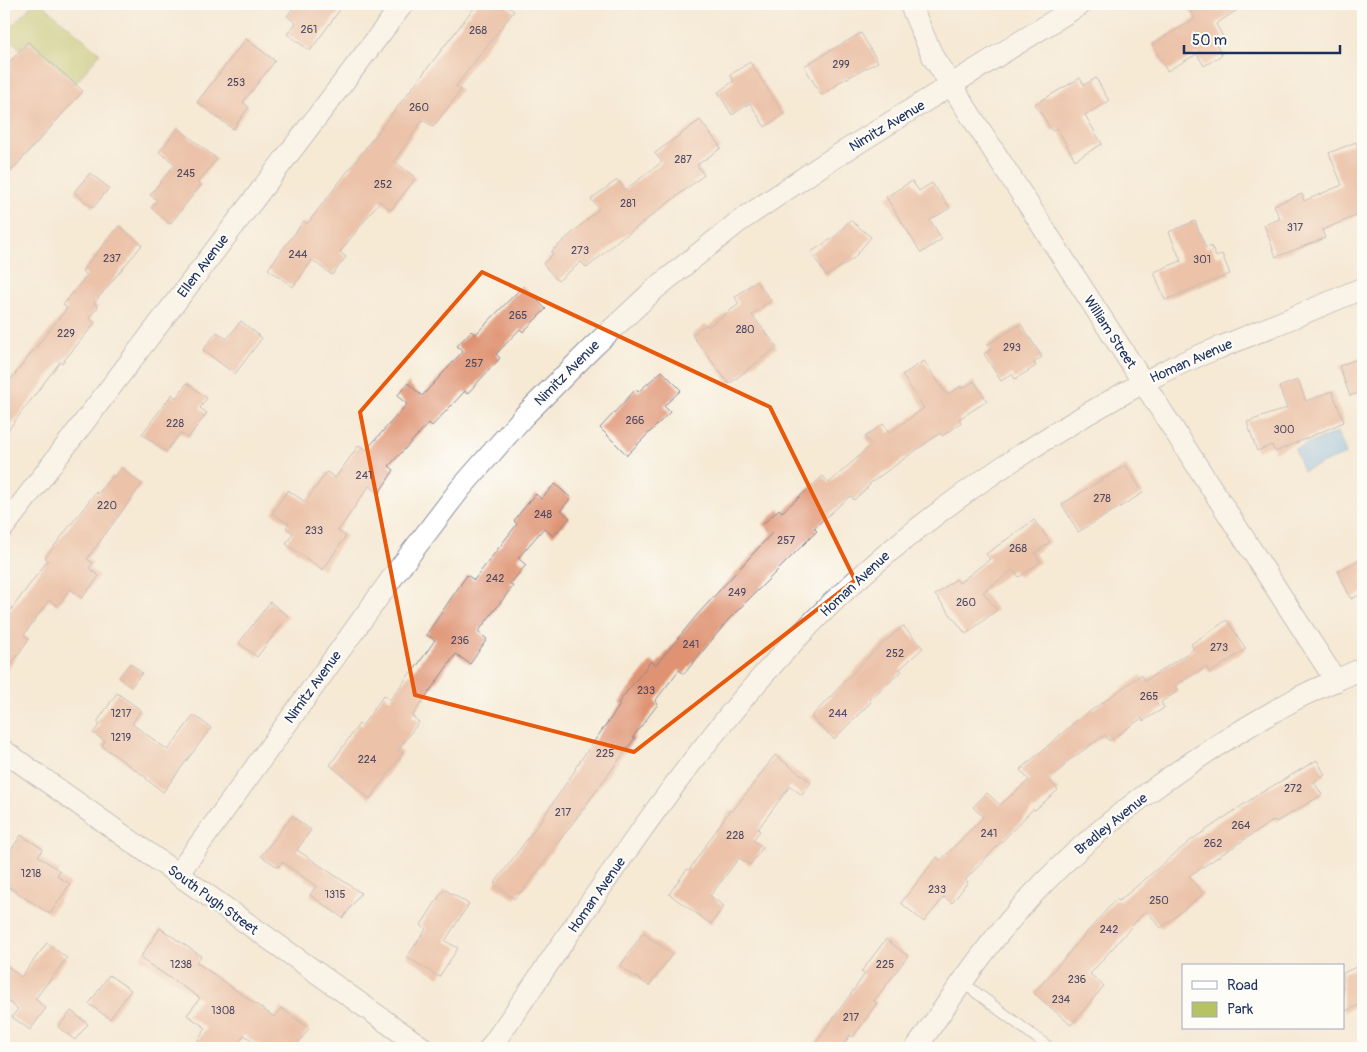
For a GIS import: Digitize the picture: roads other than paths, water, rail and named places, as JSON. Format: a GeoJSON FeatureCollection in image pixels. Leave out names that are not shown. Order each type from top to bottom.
{"type":"FeatureCollection","features":[{"type":"Feature","properties":{"kind":"street","name":"Ellen Avenue"},"geometry":{"type":"LineString","coordinates":[[4,527],[403,4]]}},
{"type":"Feature","properties":{"kind":"street","name":"William Street"},"geometry":{"type":"LineString","coordinates":[[910,4],[933,57],[1336,681]]}},
{"type":"Feature","properties":{"kind":"street","name":"Nimitz Avenue"},"geometry":{"type":"LineString","coordinates":[[178,874],[395,574],[460,489],[524,416],[593,347],[655,289],[737,223],[824,164],[1081,4]]}},
{"type":"Feature","properties":{"kind":"street","name":"Homan Avenue"},"geometry":{"type":"LineString","coordinates":[[490,1048],[643,829],[741,700],[802,633],[889,551],[937,514],[1037,445],[1168,369],[1363,288]]}},
{"type":"Feature","properties":{"kind":"street","name":"Bradley Avenue"},"geometry":{"type":"LineString","coordinates":[[916,1048],[1001,930],[1070,857],[1128,808],[1217,747],[1295,700],[1363,668]]}},
{"type":"Feature","properties":{"kind":"street","name":"South Pugh Street"},"geometry":{"type":"LineString","coordinates":[[4,751],[423,1048]]}},
{"type":"Feature","properties":{"kind":"lane"},"geometry":{"type":"LineString","coordinates":[[962,982],[1050,1048]]}},
{"type":"Feature","properties":{"kind":"water"},"geometry":{"type":"Polygon","coordinates":[[[1338,432],[1346,454],[1303,471],[1295,449],[1338,432]]]}}]}
